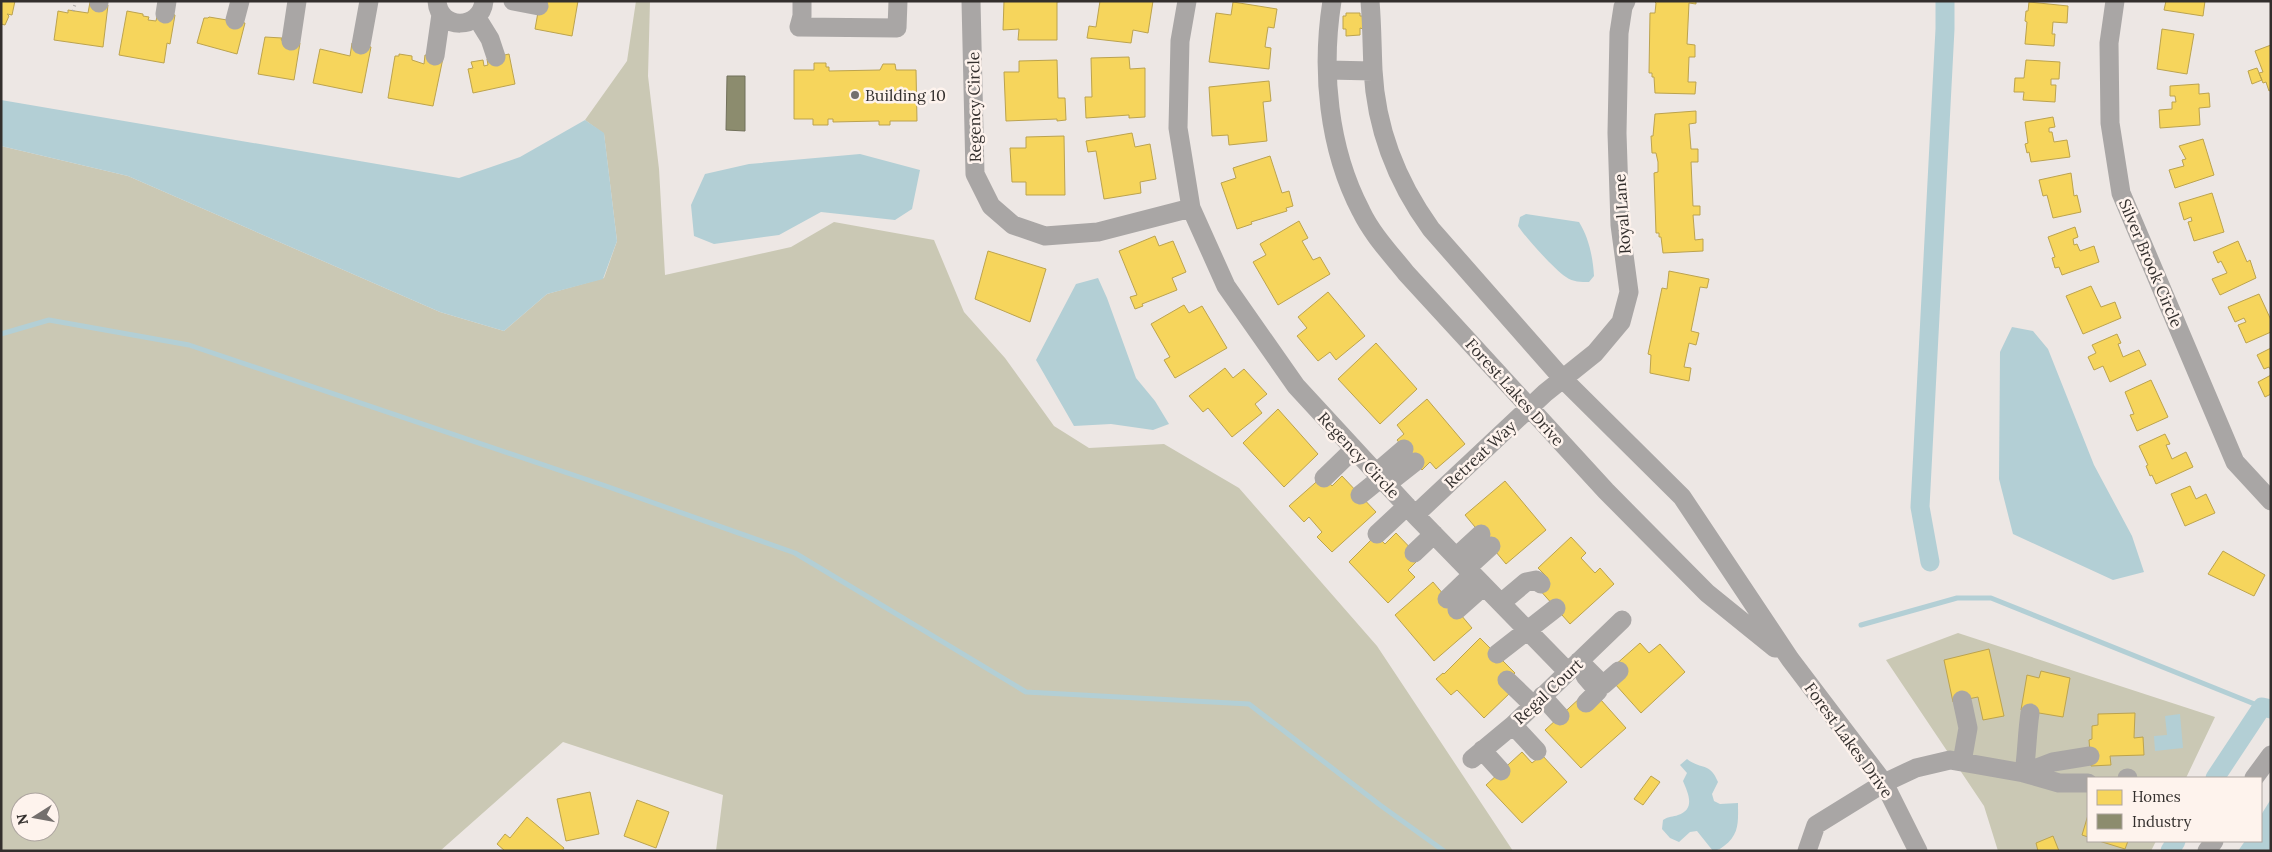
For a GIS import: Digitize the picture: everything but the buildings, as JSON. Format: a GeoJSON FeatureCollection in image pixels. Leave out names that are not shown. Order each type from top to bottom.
{"type":"FeatureCollection","features":[{"type":"Feature","properties":{"kind":"street"},"geometry":{"type":"LineString","coordinates":[[235,20],[240,1]]}},
{"type":"Feature","properties":{"kind":"street"},"geometry":{"type":"LineString","coordinates":[[291,41],[297,1]]}},
{"type":"Feature","properties":{"kind":"street"},"geometry":{"type":"LineString","coordinates":[[361,45],[369,1]]}},
{"type":"Feature","properties":{"kind":"street"},"geometry":{"type":"LineString","coordinates":[[513,1],[539,6]]}},
{"type":"Feature","properties":{"kind":"street"},"geometry":{"type":"LineString","coordinates":[[802,1],[802,16],[799,27],[872,30],[897,28],[898,1]]}},
{"type":"Feature","properties":{"kind":"street","name":"Regency Circle"},"geometry":{"type":"LineString","coordinates":[[971,1],[975,174],[991,206],[1013,225],[1045,236],[1098,232],[1191,208]]}},
{"type":"Feature","properties":{"kind":"street","name":"Regency Circle"},"geometry":{"type":"LineString","coordinates":[[1187,1],[1180,42],[1178,128],[1191,208],[1226,286],[1296,386],[1411,510],[1501,603],[1528,630],[1574,666]]}},
{"type":"Feature","properties":{"kind":"street","name":"Forest Lakes Drive"},"geometry":{"type":"LineString","coordinates":[[1332,1],[1327,34],[1332,119],[1341,162],[1360,211],[1379,240],[1406,273],[1606,491],[1707,593],[1790,659]]}},
{"type":"Feature","properties":{"kind":"street","name":"Forest Lakes Drive"},"geometry":{"type":"LineString","coordinates":[[1370,1],[1373,71],[1387,144],[1398,175],[1414,206],[1431,229],[1562,378],[1682,497],[1790,659],[1884,783],[1918,851]]}},
{"type":"Feature","properties":{"kind":"street","name":"Royal Lane"},"geometry":{"type":"LineString","coordinates":[[1545,393],[1595,353],[1622,322],[1629,292],[1620,225],[1617,134],[1619,33],[1623,7],[1626,1]]}},
{"type":"Feature","properties":{"kind":"street","name":"Silver Brook Circle"},"geometry":{"type":"LineString","coordinates":[[2115,1],[2109,43],[2110,123],[2121,193],[2235,462],[2271,501]]}},
{"type":"Feature","properties":{"kind":"street"},"geometry":{"type":"LineString","coordinates":[[439,8],[454,23],[470,22],[480,10]]}},
{"type":"Feature","properties":{"kind":"street"},"geometry":{"type":"LineString","coordinates":[[435,56],[439,8]]}},
{"type":"Feature","properties":{"kind":"street"},"geometry":{"type":"LineString","coordinates":[[480,10],[496,57]]}},
{"type":"Feature","properties":{"kind":"street"},"geometry":{"type":"LineString","coordinates":[[1328,70],[1373,71]]}},
{"type":"Feature","properties":{"kind":"street","name":"Retreat Way"},"geometry":{"type":"LineString","coordinates":[[1377,534],[1411,510],[1545,393]]}},
{"type":"Feature","properties":{"kind":"street"},"geometry":{"type":"LineString","coordinates":[[1324,478],[1354,449]]}},
{"type":"Feature","properties":{"kind":"street"},"geometry":{"type":"LineString","coordinates":[[1360,495],[1410,455]]}},
{"type":"Feature","properties":{"kind":"street"},"geometry":{"type":"LineString","coordinates":[[1414,552],[1434,534]]}},
{"type":"Feature","properties":{"kind":"street"},"geometry":{"type":"LineString","coordinates":[[1452,604],[1486,540]]}},
{"type":"Feature","properties":{"kind":"street"},"geometry":{"type":"LineString","coordinates":[[1501,603],[1526,582],[1536,580],[1541,584]]}},
{"type":"Feature","properties":{"kind":"street"},"geometry":{"type":"LineString","coordinates":[[1497,654],[1556,608]]}},
{"type":"Feature","properties":{"kind":"street","name":"Regal Court"},"geometry":{"type":"LineString","coordinates":[[1501,771],[1477,754],[1538,701],[1622,620]]}},
{"type":"Feature","properties":{"kind":"street"},"geometry":{"type":"LineString","coordinates":[[1574,666],[1603,685],[1619,671]]}},
{"type":"Feature","properties":{"kind":"street"},"geometry":{"type":"LineString","coordinates":[[1574,666],[1598,691],[1586,703]]}},
{"type":"Feature","properties":{"kind":"street"},"geometry":{"type":"LineString","coordinates":[[1507,680],[1560,716]]}},
{"type":"Feature","properties":{"kind":"street"},"geometry":{"type":"LineString","coordinates":[[1962,700],[1968,728],[1962,762]]}},
{"type":"Feature","properties":{"kind":"street"},"geometry":{"type":"LineString","coordinates":[[2024,773],[2028,745],[2026,736],[2030,713]]}},
{"type":"Feature","properties":{"kind":"street"},"geometry":{"type":"LineString","coordinates":[[1512,724],[1537,751]]}},
{"type":"Feature","properties":{"kind":"street"},"geometry":{"type":"LineString","coordinates":[[2255,777],[2271,755]]}},
{"type":"Feature","properties":{"kind":"street"},"geometry":{"type":"LineString","coordinates":[[2024,773],[2053,762],[2090,756]]}},
{"type":"Feature","properties":{"kind":"street"},"geometry":{"type":"LineString","coordinates":[[1807,851],[1816,825],[1884,783],[1916,768],[1950,760],[2024,773],[2059,783],[2087,783]]}},
{"type":"Feature","properties":{"kind":"path"},"geometry":{"type":"LineString","coordinates":[[72,11],[76,1]]}},
{"type":"Feature","properties":{"kind":"shaded area"},"geometry":{"type":"Polygon","coordinates":[[[636,1],[650,1],[648,76],[659,169],[665,275],[791,247],[834,222],[934,240],[964,312],[1005,358],[1054,426],[1089,448],[1164,444],[1239,488],[1377,646],[1513,851],[716,851],[723,795],[563,742],[440,851],[1,851],[1,146],[128,176],[440,312],[504,331],[547,294],[604,278],[617,241],[604,134],[585,120],[627,61],[636,1]]]}},
{"type":"Feature","properties":{"kind":"shaded area"},"geometry":{"type":"Polygon","coordinates":[[[1958,633],[2215,717],[2186,777],[2087,777],[2087,842],[2156,842],[2151,851],[1998,851],[1984,806],[1886,660],[1958,633]]]}},
{"type":"Feature","properties":{"kind":"water"},"geometry":{"type":"Polygon","coordinates":[[[1,100],[459,178],[520,157],[585,120],[604,133],[617,241],[603,279],[547,294],[504,331],[440,312],[128,176],[1,146],[1,100]]]}},
{"type":"Feature","properties":{"kind":"water"},"geometry":{"type":"Polygon","coordinates":[[[860,154],[920,170],[912,209],[895,220],[821,212],[779,235],[714,244],[694,236],[691,205],[705,174],[749,164],[860,154]]]}},
{"type":"Feature","properties":{"kind":"water"},"geometry":{"type":"Polygon","coordinates":[[[1526,214],[1579,222],[1588,241],[1593,262],[1594,276],[1589,282],[1569,279],[1540,253],[1518,226],[1520,217],[1526,214]]]}},
{"type":"Feature","properties":{"kind":"water"},"geometry":{"type":"Polygon","coordinates":[[[1098,278],[1136,378],[1155,401],[1169,424],[1153,430],[1111,424],[1074,426],[1036,360],[1076,284],[1098,278]]]}},
{"type":"Feature","properties":{"kind":"water"},"geometry":{"type":"Polygon","coordinates":[[[2012,327],[2033,331],[2048,349],[2094,465],[2132,536],[2144,572],[2113,580],[2013,534],[1999,479],[2000,352],[2012,327]]]}},
{"type":"Feature","properties":{"kind":"water"},"geometry":{"type":"Polygon","coordinates":[[[2180,714],[2183,748],[2155,751],[2154,736],[2167,735],[2165,716],[2180,714]]]}},
{"type":"Feature","properties":{"kind":"water"},"geometry":{"type":"Polygon","coordinates":[[[1687,759],[1708,769],[1715,776],[1718,782],[1712,794],[1714,801],[1720,804],[1738,803],[1738,821],[1733,837],[1723,847],[1713,851],[1697,831],[1690,832],[1679,842],[1670,838],[1662,829],[1663,820],[1684,812],[1689,805],[1683,781],[1687,773],[1680,765],[1687,759]]]}},
{"type":"Feature","properties":{"kind":"water"},"geometry":{"type":"Polygon","coordinates":[[[2271,799],[2271,851],[2238,851],[2244,842],[2262,842],[2262,813],[2271,799]]]}},
{"type":"Feature","properties":{"kind":"waterway"},"geometry":{"type":"LineString","coordinates":[[1930,562],[1920,507],[1945,1]]}},
{"type":"Feature","properties":{"kind":"waterway"},"geometry":{"type":"LineString","coordinates":[[1,334],[49,320],[189,345],[603,485],[795,553],[1026,692],[1249,704],[1380,805],[1444,851]]}},
{"type":"Feature","properties":{"kind":"waterway"},"geometry":{"type":"LineString","coordinates":[[1861,625],[1957,598],[1991,598],[2262,707]]}},
{"type":"Feature","properties":{"kind":"waterway"},"geometry":{"type":"LineString","coordinates":[[2216,777],[2262,707],[2271,709]]}},
{"type":"Feature","properties":{"kind":"waterway"},"geometry":{"type":"LineString","coordinates":[[2170,851],[2175,842]]}},
{"type":"Feature","properties":{"kind":"place","name":"Building 10"},"geometry":{"type":"Point","coordinates":[855,95]}}]}
